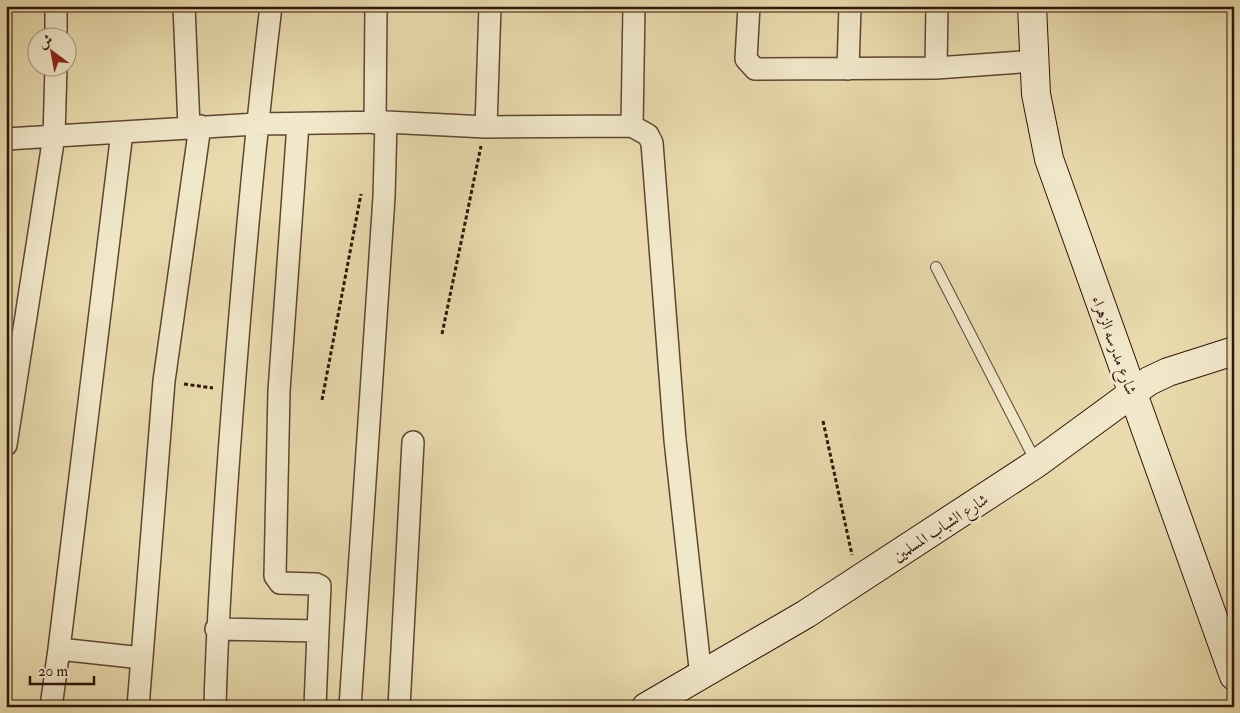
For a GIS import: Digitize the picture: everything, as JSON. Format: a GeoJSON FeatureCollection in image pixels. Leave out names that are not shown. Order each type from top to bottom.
{"type":"FeatureCollection","features":[{"type":"Feature","properties":{"kind":"street"},"geometry":{"type":"LineString","coordinates":[[56,6],[56,28]]}},
{"type":"Feature","properties":{"kind":"street"},"geometry":{"type":"LineString","coordinates":[[138,707],[164,381],[194,127],[184,6]]}},
{"type":"Feature","properties":{"kind":"street"},"geometry":{"type":"LineString","coordinates":[[214,707],[216,629],[233,391],[257,124],[271,6]]}},
{"type":"Feature","properties":{"kind":"street"},"geometry":{"type":"LineString","coordinates":[[350,707],[384,197],[376,6]]}},
{"type":"Feature","properties":{"kind":"street"},"geometry":{"type":"LineString","coordinates":[[486,127],[490,6]]}},
{"type":"Feature","properties":{"kind":"street"},"geometry":{"type":"LineString","coordinates":[[632,126],[634,6]]}},
{"type":"Feature","properties":{"kind":"street"},"geometry":{"type":"LineString","coordinates":[[749,6],[746,59],[755,69],[848,70],[936,68],[1035,61]]}},
{"type":"Feature","properties":{"kind":"street"},"geometry":{"type":"LineString","coordinates":[[848,70],[850,6]]}},
{"type":"Feature","properties":{"kind":"street"},"geometry":{"type":"LineString","coordinates":[[936,68],[937,6]]}},
{"type":"Feature","properties":{"kind":"street","name":"شارع مدرسه الزهراء"},"geometry":{"type":"LineString","coordinates":[[1032,6],[1038,102],[1049,159],[1234,676]]}},
{"type":"Feature","properties":{"kind":"street"},"geometry":{"type":"LineString","coordinates":[[6,445],[54,136],[56,78]]}},
{"type":"Feature","properties":{"kind":"street"},"geometry":{"type":"LineString","coordinates":[[6,139],[257,124],[381,123],[486,127],[632,126],[648,135],[652,142],[675,440],[701,677]]}},
{"type":"Feature","properties":{"kind":"street"},"geometry":{"type":"LineString","coordinates":[[298,124],[279,391],[275,576],[280,583],[316,584],[320,586],[315,707]]}},
{"type":"Feature","properties":{"kind":"street"},"geometry":{"type":"LineString","coordinates":[[50,707],[59,649],[122,132]]}},
{"type":"Feature","properties":{"kind":"street","name":"شارع الشباب المسلمين"},"geometry":{"type":"LineString","coordinates":[[646,707],[701,677],[858,581],[1037,463],[1132,393],[1168,372],[1234,351]]}},
{"type":"Feature","properties":{"kind":"street"},"geometry":{"type":"LineString","coordinates":[[400,707],[413,442]]}},
{"type":"Feature","properties":{"kind":"street"},"geometry":{"type":"LineString","coordinates":[[216,629],[318,631]]}},
{"type":"Feature","properties":{"kind":"street"},"geometry":{"type":"LineString","coordinates":[[59,649],[142,658]]}},
{"type":"Feature","properties":{"kind":"lane"},"geometry":{"type":"LineString","coordinates":[[936,267],[1037,463]]}},
{"type":"Feature","properties":{"kind":"path"},"geometry":{"type":"LineString","coordinates":[[442,334],[486,127]]}},
{"type":"Feature","properties":{"kind":"path"},"geometry":{"type":"LineString","coordinates":[[322,400],[362,190]]}},
{"type":"Feature","properties":{"kind":"path"},"geometry":{"type":"LineString","coordinates":[[164,381],[233,391]]}},
{"type":"Feature","properties":{"kind":"path"},"geometry":{"type":"LineString","coordinates":[[823,421],[858,581]]}}]}
